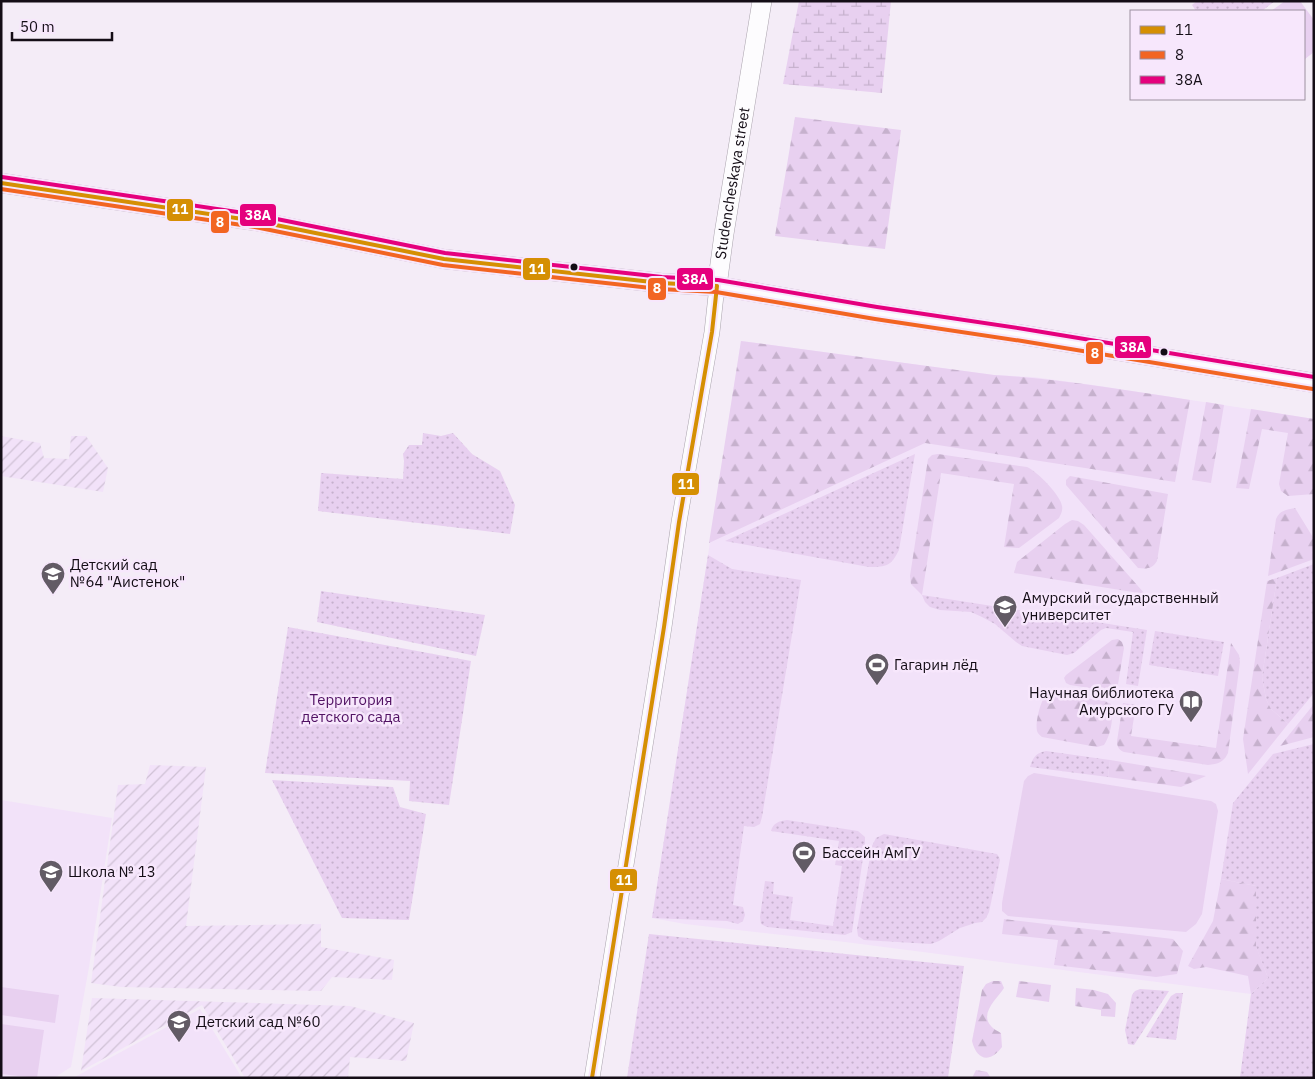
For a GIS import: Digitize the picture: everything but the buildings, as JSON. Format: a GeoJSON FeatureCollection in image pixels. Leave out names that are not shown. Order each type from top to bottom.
{"type":"FeatureCollection","features":[{"type":"Feature","properties":{"kind":"main road","name":"Studencheskaya street"},"geometry":{"type":"LineString","coordinates":[[718,286],[727,215],[762,1]]}},
{"type":"Feature","properties":{"kind":"main road"},"geometry":{"type":"LineString","coordinates":[[1,183],[256,221],[444,259],[661,283],[718,286],[1314,383]]}},
{"type":"Feature","properties":{"kind":"street","name":"Studencheskaya street"},"geometry":{"type":"LineString","coordinates":[[592,1078],[664,627],[678,522],[712,332],[718,286]]}},
{"type":"Feature","properties":{"kind":"shaded area","name":"Амурский государственный университет"},"geometry":{"type":"Polygon","coordinates":[[[741,341],[994,375],[1033,377],[1093,385],[1314,419],[1314,1078],[1240,1078],[1251,994],[845,942],[685,924],[652,918],[741,341]]]}},
{"type":"Feature","properties":{"kind":"shaded area"},"geometry":{"type":"Polygon","coordinates":[[[1,436],[40,443],[44,458],[69,459],[71,436],[86,436],[108,468],[103,492],[1,476],[1,436]]]}},
{"type":"Feature","properties":{"kind":"shaded area"},"geometry":{"type":"Polygon","coordinates":[[[150,765],[206,767],[186,926],[321,924],[321,947],[394,960],[392,980],[332,977],[321,991],[121,987],[91,983],[118,785],[145,784],[150,765]]]}},
{"type":"Feature","properties":{"kind":"shaded area","name":"Школа № 13"},"geometry":{"type":"Polygon","coordinates":[[[1,800],[112,818],[89,967],[71,1067],[54,1078],[1,1078],[1,800]]]}},
{"type":"Feature","properties":{"kind":"shaded area"},"geometry":{"type":"Polygon","coordinates":[[[92,998],[350,1006],[414,1023],[406,1061],[350,1057],[348,1078],[245,1078],[202,1005],[81,1071],[92,998]]]}},
{"type":"Feature","properties":{"kind":"shaded area","name":"Детский сад №60"},"geometry":{"type":"Polygon","coordinates":[[[200,1009],[242,1078],[73,1078],[200,1009]]]}},
{"type":"Feature","properties":{"kind":"green space"},"geometry":{"type":"Polygon","coordinates":[[[799,1],[891,1],[882,93],[783,84],[799,1]]]}},
{"type":"Feature","properties":{"kind":"green space"},"geometry":{"type":"Polygon","coordinates":[[[1197,1],[1275,1],[1263,10],[1195,10],[1192,5],[1197,1]]]}},
{"type":"Feature","properties":{"kind":"green space"},"geometry":{"type":"Polygon","coordinates":[[[1285,1],[1300,1],[1314,20],[1314,52],[1305,59],[1305,10],[1272,10],[1285,1]]]}},
{"type":"Feature","properties":{"kind":"green space"},"geometry":{"type":"Polygon","coordinates":[[[795,117],[901,130],[885,249],[775,236],[795,117]]]}},
{"type":"Feature","properties":{"kind":"green space"},"geometry":{"type":"Polygon","coordinates":[[[741,341],[994,375],[1068,382],[1190,400],[1175,482],[925,443],[709,543],[741,341]]]}},
{"type":"Feature","properties":{"kind":"green space"},"geometry":{"type":"Polygon","coordinates":[[[1206,402],[1224,405],[1211,483],[1192,480],[1206,402]]]}},
{"type":"Feature","properties":{"kind":"green space"},"geometry":{"type":"Polygon","coordinates":[[[1251,409],[1314,419],[1314,494],[1288,496],[1281,491],[1279,484],[1288,433],[1262,429],[1249,489],[1236,488],[1251,409]]]}},
{"type":"Feature","properties":{"kind":"green space"},"geometry":{"type":"Polygon","coordinates":[[[423,433],[441,436],[453,433],[472,454],[500,471],[515,505],[510,534],[318,511],[321,473],[403,479],[403,454],[409,445],[422,445],[423,433]]]}},
{"type":"Feature","properties":{"kind":"green space"},"geometry":{"type":"Polygon","coordinates":[[[915,454],[899,550],[888,564],[880,567],[869,567],[725,541],[915,454]]]}},
{"type":"Feature","properties":{"kind":"green space"},"geometry":{"type":"Polygon","coordinates":[[[938,454],[1027,467],[1037,473],[1058,496],[1062,509],[1059,518],[1019,548],[1004,547],[1014,484],[941,473],[922,595],[911,584],[910,576],[928,459],[932,455],[938,454]]]}},
{"type":"Feature","properties":{"kind":"green space"},"geometry":{"type":"Polygon","coordinates":[[[1070,476],[1168,494],[1157,561],[1153,566],[1138,568],[1066,485],[1066,480],[1070,476]]]}},
{"type":"Feature","properties":{"kind":"green space"},"geometry":{"type":"Polygon","coordinates":[[[1295,508],[1314,539],[1314,559],[1268,576],[1276,519],[1281,512],[1295,508]]]}},
{"type":"Feature","properties":{"kind":"green space"},"geometry":{"type":"Polygon","coordinates":[[[1072,520],[1084,525],[1145,594],[1014,573],[1017,562],[1072,520]]]}},
{"type":"Feature","properties":{"kind":"green space"},"geometry":{"type":"Polygon","coordinates":[[[708,555],[732,569],[801,580],[762,817],[760,824],[754,827],[744,826],[733,905],[743,907],[745,915],[743,921],[738,924],[727,921],[652,918],[708,555]]]}},
{"type":"Feature","properties":{"kind":"green space"},"geometry":{"type":"Polygon","coordinates":[[[1314,564],[1314,693],[1288,724],[1271,709],[1266,699],[1262,677],[1277,578],[1314,564]]]}},
{"type":"Feature","properties":{"kind":"green space"},"geometry":{"type":"Polygon","coordinates":[[[1277,578],[1262,677],[1266,699],[1271,709],[1288,724],[1248,774],[1243,739],[1267,581],[1277,578]]]}},
{"type":"Feature","properties":{"kind":"green space"},"geometry":{"type":"Polygon","coordinates":[[[321,591],[485,615],[476,656],[317,622],[321,591]]]}},
{"type":"Feature","properties":{"kind":"green space"},"geometry":{"type":"Polygon","coordinates":[[[922,595],[1147,630],[1138,686],[1126,684],[1133,632],[1106,628],[1101,630],[1074,653],[1067,655],[1022,646],[995,624],[982,617],[971,612],[940,610],[930,607],[922,595]]]}},
{"type":"Feature","properties":{"kind":"green space","name":"Территория детского сада"},"geometry":{"type":"Polygon","coordinates":[[[288,627],[471,661],[449,805],[409,801],[410,781],[265,773],[288,627]]]}},
{"type":"Feature","properties":{"kind":"green space"},"geometry":{"type":"Polygon","coordinates":[[[1155,631],[1224,642],[1218,676],[1149,665],[1155,631]]]}},
{"type":"Feature","properties":{"kind":"green space"},"geometry":{"type":"Polygon","coordinates":[[[1118,639],[1122,642],[1124,648],[1118,684],[1114,689],[1109,691],[1066,683],[1064,678],[1066,675],[1112,640],[1118,639]]]}},
{"type":"Feature","properties":{"kind":"green space"},"geometry":{"type":"Polygon","coordinates":[[[1231,643],[1239,655],[1240,662],[1228,753],[1223,760],[1208,765],[1124,752],[1118,747],[1117,741],[1123,703],[1136,705],[1131,736],[1216,748],[1231,643]]]}},
{"type":"Feature","properties":{"kind":"green space"},"geometry":{"type":"Polygon","coordinates":[[[1047,693],[1105,701],[1111,704],[1111,725],[1104,745],[1097,747],[1042,737],[1037,731],[1038,717],[1047,693]]]}},
{"type":"Feature","properties":{"kind":"green space"},"geometry":{"type":"Polygon","coordinates":[[[1314,704],[1314,737],[1280,746],[1314,704]]]}},
{"type":"Feature","properties":{"kind":"green space"},"geometry":{"type":"Polygon","coordinates":[[[1314,744],[1314,1078],[1240,1078],[1251,994],[1268,978],[1256,947],[1256,886],[1221,879],[1233,803],[1273,754],[1314,744]]]}},
{"type":"Feature","properties":{"kind":"green space"},"geometry":{"type":"Polygon","coordinates":[[[1046,751],[1110,760],[1108,777],[1030,767],[1035,756],[1046,751]]]}},
{"type":"Feature","properties":{"kind":"green space"},"geometry":{"type":"Polygon","coordinates":[[[1110,760],[1206,776],[1181,787],[1108,777],[1110,760]]]}},
{"type":"Feature","properties":{"kind":"green space"},"geometry":{"type":"Polygon","coordinates":[[[1034,773],[1211,801],[1216,804],[1218,811],[1202,914],[1196,924],[1186,932],[1008,916],[1002,911],[1024,781],[1034,773]]]}},
{"type":"Feature","properties":{"kind":"green space"},"geometry":{"type":"Polygon","coordinates":[[[272,780],[393,787],[400,807],[426,814],[409,920],[342,918],[272,780]]]}},
{"type":"Feature","properties":{"kind":"green space"},"geometry":{"type":"Polygon","coordinates":[[[787,820],[858,831],[865,837],[852,932],[845,935],[767,927],[761,924],[760,917],[765,881],[774,882],[773,894],[793,897],[790,920],[833,926],[842,866],[835,865],[839,841],[771,831],[777,823],[787,820]]]}},
{"type":"Feature","properties":{"kind":"green space"},"geometry":{"type":"Polygon","coordinates":[[[884,834],[997,854],[1000,860],[989,912],[986,918],[982,922],[960,928],[931,944],[864,940],[858,936],[857,929],[872,846],[876,838],[884,834]]]}},
{"type":"Feature","properties":{"kind":"green space"},"geometry":{"type":"Polygon","coordinates":[[[1221,879],[1256,886],[1256,946],[1268,978],[1251,994],[1248,976],[1206,967],[1194,969],[1188,966],[1213,921],[1221,879]]]}},
{"type":"Feature","properties":{"kind":"green space"},"geometry":{"type":"Polygon","coordinates":[[[1004,919],[1173,939],[1183,951],[1177,974],[1156,977],[1054,965],[1058,940],[1002,934],[1004,919]]]}},
{"type":"Feature","properties":{"kind":"green space"},"geometry":{"type":"Polygon","coordinates":[[[649,934],[964,966],[948,1078],[627,1078],[649,934]]]}},
{"type":"Feature","properties":{"kind":"green space"},"geometry":{"type":"Polygon","coordinates":[[[993,981],[1001,981],[1004,988],[991,1006],[987,1016],[991,1026],[1001,1033],[1002,1047],[993,1056],[984,1057],[977,1053],[972,1041],[982,990],[986,984],[993,981]]]}},
{"type":"Feature","properties":{"kind":"green space"},"geometry":{"type":"Polygon","coordinates":[[[1019,981],[1051,985],[1049,1002],[1016,997],[1019,981]]]}},
{"type":"Feature","properties":{"kind":"green space"},"geometry":{"type":"Polygon","coordinates":[[[1,987],[59,995],[55,1023],[1,1015],[1,987]]]}},
{"type":"Feature","properties":{"kind":"green space"},"geometry":{"type":"Polygon","coordinates":[[[1076,988],[1108,994],[1116,1003],[1115,1017],[1101,1016],[1101,1010],[1075,1006],[1076,988]]]}},
{"type":"Feature","properties":{"kind":"green space"},"geometry":{"type":"Polygon","coordinates":[[[1140,989],[1169,991],[1134,1045],[1128,1044],[1125,1030],[1132,995],[1140,989]]]}},
{"type":"Feature","properties":{"kind":"green space"},"geometry":{"type":"Polygon","coordinates":[[[1176,993],[1183,993],[1176,1040],[1146,1037],[1171,996],[1176,993]]]}},
{"type":"Feature","properties":{"kind":"green space"},"geometry":{"type":"Polygon","coordinates":[[[1,1024],[44,1030],[37,1078],[1,1074],[1,1024]]]}},
{"type":"Feature","properties":{"kind":"green space"},"geometry":{"type":"Polygon","coordinates":[[[976,1070],[987,1072],[991,1078],[972,1078],[976,1070]]]}},
{"type":"Feature","properties":{"kind":"transit line","name":"38А"},"geometry":{"type":"LineString","coordinates":[[2,177],[257,215],[445,253],[662,277],[718,280],[1314,377]]}},
{"type":"Feature","properties":{"kind":"transit line","name":"11"},"geometry":{"type":"LineString","coordinates":[[1,183],[256,221],[444,259],[661,283],[717,286]]}},
{"type":"Feature","properties":{"kind":"transit line","name":"8"},"geometry":{"type":"LineString","coordinates":[[1,189],[255,227],[443,265],[660,289],[716,292],[1313,389]]}},
{"type":"Feature","properties":{"kind":"transit line","name":"11"},"geometry":{"type":"LineString","coordinates":[[592,1078],[679,522],[712,332],[717,286]]}},
{"type":"Feature","properties":{"kind":"place","name":"Детский сад №64 \"Аистенок\""},"geometry":{"type":"Point","coordinates":[53,595]}},
{"type":"Feature","properties":{"kind":"place","name":"Амурский государственный университет"},"geometry":{"type":"Point","coordinates":[1005,628]}},
{"type":"Feature","properties":{"kind":"place","name":"Гагарин лёд"},"geometry":{"type":"Point","coordinates":[877,686]}},
{"type":"Feature","properties":{"kind":"place","name":"Научная библиотека Амурского ГУ"},"geometry":{"type":"Point","coordinates":[1191,723]}},
{"type":"Feature","properties":{"kind":"place","name":"Бассейн АмГУ"},"geometry":{"type":"Point","coordinates":[804,874]}},
{"type":"Feature","properties":{"kind":"place","name":"Школа № 13"},"geometry":{"type":"Point","coordinates":[51,893]}},
{"type":"Feature","properties":{"kind":"place","name":"Детский сад №60"},"geometry":{"type":"Point","coordinates":[179,1043]}}]}
